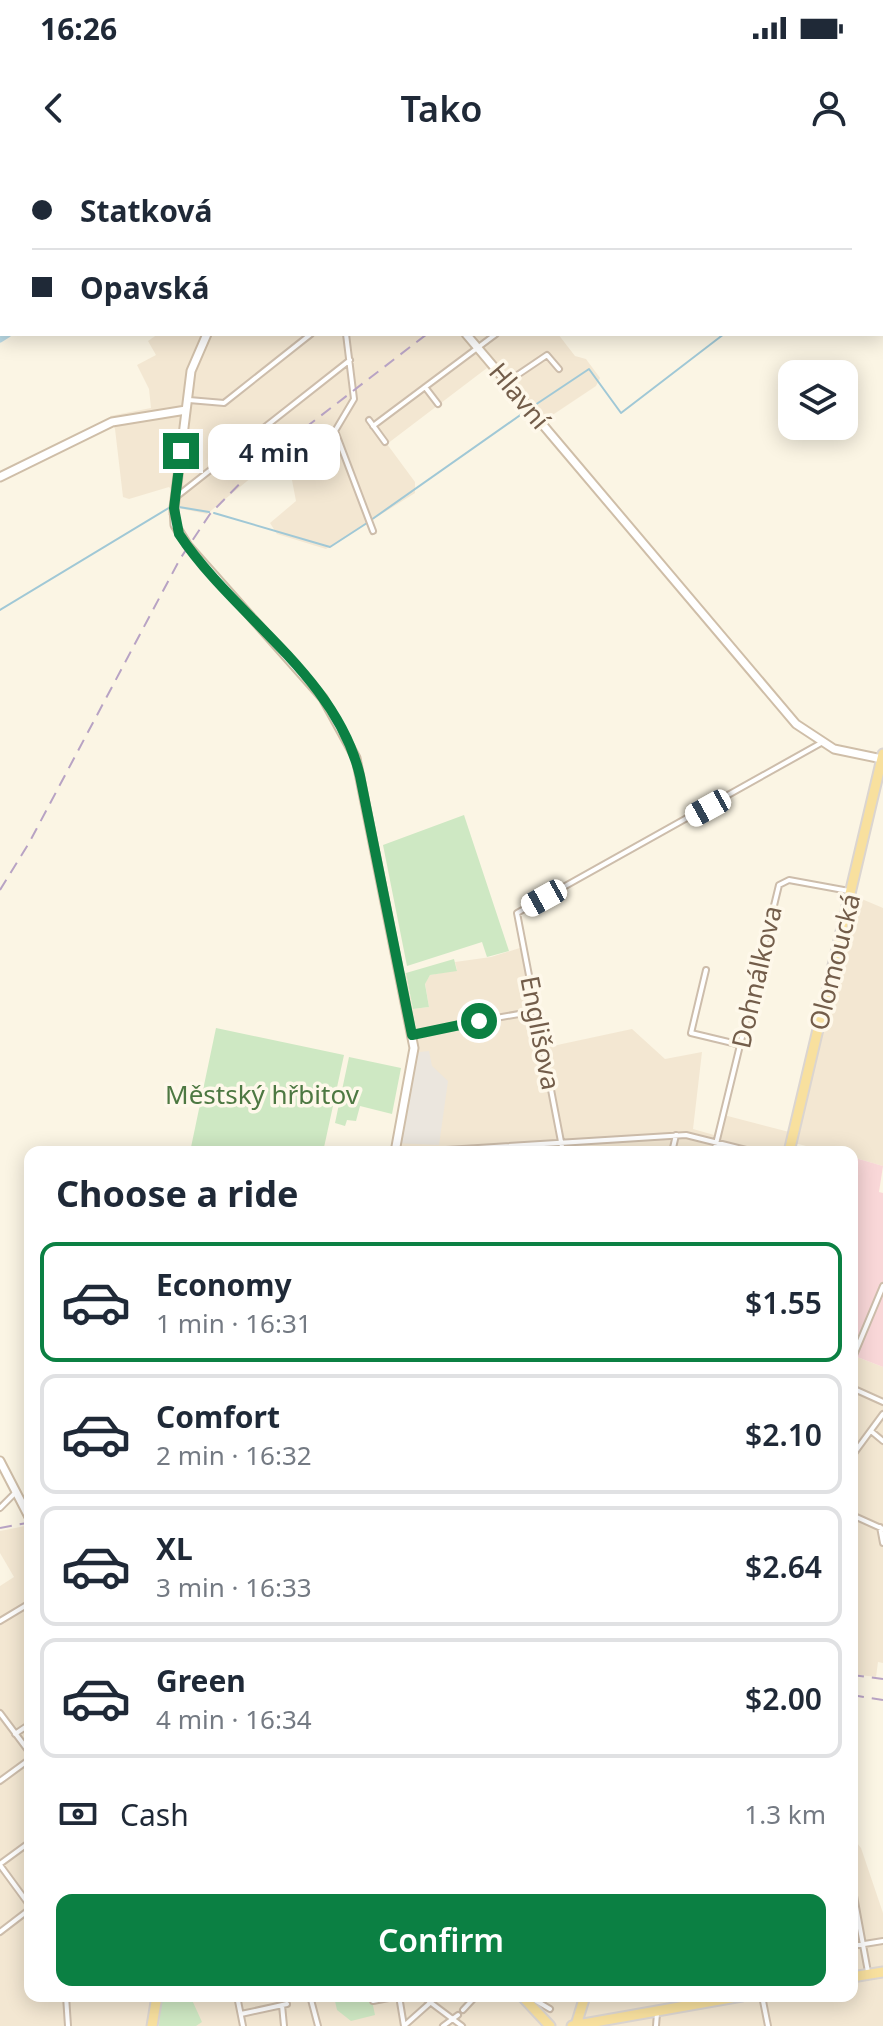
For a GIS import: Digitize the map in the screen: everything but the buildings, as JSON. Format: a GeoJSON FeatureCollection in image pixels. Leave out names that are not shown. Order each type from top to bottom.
{"type":"FeatureCollection","features":[{"type":"Feature","properties":{"kind":"main road"},"geometry":{"type":"LineString","coordinates":[[206,336],[194,359],[187,399],[174,503],[175,525],[188,546],[323,698],[350,743],[360,776],[412,1035],[414,1062],[398,1146]]}},
{"type":"Feature","properties":{"kind":"main road","name":"Hlavní"},"geometry":{"type":"LineString","coordinates":[[468,336],[792,719],[821,743]]}},
{"type":"Feature","properties":{"kind":"main road"},"geometry":{"type":"LineString","coordinates":[[0,477],[112,422],[186,410]]}},
{"type":"Feature","properties":{"kind":"main road"},"geometry":{"type":"LineString","coordinates":[[821,743],[845,753],[882,757]]}},
{"type":"Feature","properties":{"kind":"main road","name":"Olomoucká"},"geometry":{"type":"LineString","coordinates":[[790,1146],[882,757]]}},
{"type":"Feature","properties":{"kind":"main road"},"geometry":{"type":"LineString","coordinates":[[0,1461],[24,1507]]}},
{"type":"Feature","properties":{"kind":"main road"},"geometry":{"type":"LineString","coordinates":[[858,1976],[883,1972]]}},
{"type":"Feature","properties":{"kind":"main road"},"geometry":{"type":"LineString","coordinates":[[152,2026],[156,2002]]}},
{"type":"Feature","properties":{"kind":"main road"},"geometry":{"type":"LineString","coordinates":[[531,2002],[547,2025]]}},
{"type":"Feature","properties":{"kind":"main road"},"geometry":{"type":"LineString","coordinates":[[583,2002],[574,2026],[712,2002]]}},
{"type":"Feature","properties":{"kind":"street"},"geometry":{"type":"LineString","coordinates":[[187,399],[224,403],[308,336]]}},
{"type":"Feature","properties":{"kind":"street"},"geometry":{"type":"LineString","coordinates":[[346,336],[354,390],[352,405],[337,426],[336,437],[373,531]]}},
{"type":"Feature","properties":{"kind":"street"},"geometry":{"type":"LineString","coordinates":[[373,426],[493,336]]}},
{"type":"Feature","properties":{"kind":"street"},"geometry":{"type":"LineString","coordinates":[[507,382],[547,355],[559,369]]}},
{"type":"Feature","properties":{"kind":"street"},"geometry":{"type":"LineString","coordinates":[[174,503],[350,360]]}},
{"type":"Feature","properties":{"kind":"street"},"geometry":{"type":"LineString","coordinates":[[425,387],[438,404]]}},
{"type":"Feature","properties":{"kind":"street"},"geometry":{"type":"LineString","coordinates":[[369,420],[385,442]]}},
{"type":"Feature","properties":{"kind":"street"},"geometry":{"type":"LineString","coordinates":[[313,453],[336,437]]}},
{"type":"Feature","properties":{"kind":"street"},"geometry":{"type":"LineString","coordinates":[[221,448],[229,458]]}},
{"type":"Feature","properties":{"kind":"street","name":"Englišova"},"geometry":{"type":"LineString","coordinates":[[562,1146],[517,913],[821,743]]}},
{"type":"Feature","properties":{"kind":"street","name":"Dohnálkova"},"geometry":{"type":"LineString","coordinates":[[716,1142],[780,883],[789,880],[852,891]]}},
{"type":"Feature","properties":{"kind":"street"},"geometry":{"type":"LineString","coordinates":[[706,970],[691,1033],[741,1045]]}},
{"type":"Feature","properties":{"kind":"street"},"geometry":{"type":"LineString","coordinates":[[470,1008],[479,1021]]}},
{"type":"Feature","properties":{"kind":"street"},"geometry":{"type":"LineString","coordinates":[[412,1035],[536,1011]]}},
{"type":"Feature","properties":{"kind":"street"},"geometry":{"type":"LineString","coordinates":[[673,1146],[676,1135]]}},
{"type":"Feature","properties":{"kind":"street"},"geometry":{"type":"LineString","coordinates":[[501,1146],[676,1135],[731,1146]]}},
{"type":"Feature","properties":{"kind":"street"},"geometry":{"type":"LineString","coordinates":[[715,1146],[716,1142]]}},
{"type":"Feature","properties":{"kind":"street"},"geometry":{"type":"LineString","coordinates":[[858,1347],[883,1286]]}},
{"type":"Feature","properties":{"kind":"street"},"geometry":{"type":"LineString","coordinates":[[858,1391],[883,1402]]}},
{"type":"Feature","properties":{"kind":"street"},"geometry":{"type":"LineString","coordinates":[[858,1448],[883,1414]]}},
{"type":"Feature","properties":{"kind":"street"},"geometry":{"type":"LineString","coordinates":[[871,1431],[883,1441]]}},
{"type":"Feature","properties":{"kind":"street"},"geometry":{"type":"LineString","coordinates":[[0,1508],[16,1492]]}},
{"type":"Feature","properties":{"kind":"street"},"geometry":{"type":"LineString","coordinates":[[858,1518],[882,1528],[883,1543]]}},
{"type":"Feature","properties":{"kind":"street"},"geometry":{"type":"LineString","coordinates":[[0,1621],[24,1607]]}},
{"type":"Feature","properties":{"kind":"street"},"geometry":{"type":"LineString","coordinates":[[0,1713],[24,1747]]}},
{"type":"Feature","properties":{"kind":"street"},"geometry":{"type":"LineString","coordinates":[[15,1734],[24,1728]]}},
{"type":"Feature","properties":{"kind":"street"},"geometry":{"type":"LineString","coordinates":[[0,1781],[24,1761]]}},
{"type":"Feature","properties":{"kind":"street"},"geometry":{"type":"LineString","coordinates":[[24,1846],[0,1864],[24,1899]]}},
{"type":"Feature","properties":{"kind":"street"},"geometry":{"type":"LineString","coordinates":[[0,1932],[24,1913]]}},
{"type":"Feature","properties":{"kind":"street"},"geometry":{"type":"LineString","coordinates":[[858,1916],[868,1975]]}},
{"type":"Feature","properties":{"kind":"street"},"geometry":{"type":"LineString","coordinates":[[858,1945],[883,1941]]}},
{"type":"Feature","properties":{"kind":"street"},"geometry":{"type":"LineString","coordinates":[[66,2002],[68,2026]]}},
{"type":"Feature","properties":{"kind":"street"},"geometry":{"type":"LineString","coordinates":[[238,2002],[243,2026]]}},
{"type":"Feature","properties":{"kind":"street"},"geometry":{"type":"LineString","coordinates":[[314,2002],[318,2026]]}},
{"type":"Feature","properties":{"kind":"street"},"geometry":{"type":"LineString","coordinates":[[400,2002],[404,2026],[431,2002],[456,2017],[462,2026]]}},
{"type":"Feature","properties":{"kind":"street"},"geometry":{"type":"LineString","coordinates":[[463,2010],[470,2002]]}},
{"type":"Feature","properties":{"kind":"street"},"geometry":{"type":"LineString","coordinates":[[763,2002],[768,2026]]}},
{"type":"Feature","properties":{"kind":"street"},"geometry":{"type":"LineString","coordinates":[[241,2014],[285,2005],[284,2026]]}},
{"type":"Feature","properties":{"kind":"street"},"geometry":{"type":"LineString","coordinates":[[538,2008],[550,2009]]}},
{"type":"Feature","properties":{"kind":"street"},"geometry":{"type":"LineString","coordinates":[[656,2026],[657,2013]]}},
{"type":"Feature","properties":{"kind":"street"},"geometry":{"type":"LineString","coordinates":[[443,2026],[456,2017]]}},
{"type":"Feature","properties":{"kind":"shaded area"},"geometry":{"type":"Polygon","coordinates":[[[155,336],[560,336],[575,356],[586,359],[600,378],[596,386],[545,420],[528,416],[487,368],[387,444],[415,482],[415,493],[326,549],[277,534],[270,523],[296,501],[291,475],[280,460],[252,477],[207,514],[178,508],[177,515],[168,515],[172,490],[169,487],[129,499],[123,497],[115,429],[110,416],[151,408],[149,389],[137,365],[156,355],[148,341],[155,336]]]}},
{"type":"Feature","properties":{"kind":"shaded area"},"geometry":{"type":"Polygon","coordinates":[[[857,897],[883,908],[883,1166],[858,1159],[858,1146],[806,1146],[786,1141],[785,1146],[392,1146],[410,1053],[395,976],[406,973],[413,1009],[429,1007],[425,983],[430,975],[457,970],[455,962],[491,957],[526,946],[548,1047],[632,1029],[665,1059],[702,1052],[693,1129],[714,1135],[720,1114],[797,1134],[857,897]]]}},
{"type":"Feature","properties":{"kind":"shaded area"},"geometry":{"type":"Polygon","coordinates":[[[429,1051],[432,1066],[448,1081],[439,1145],[393,1143],[410,1053],[429,1051]]]}},
{"type":"Feature","properties":{"kind":"shaded area"},"geometry":{"type":"Polygon","coordinates":[[[858,1159],[883,1166],[879,1192],[883,1193],[883,1367],[858,1357],[858,1159]]]}},
{"type":"Feature","properties":{"kind":"shaded area"},"geometry":{"type":"Polygon","coordinates":[[[858,1357],[883,1367],[883,1663],[878,1662],[876,1677],[858,1675],[858,1357]]]}},
{"type":"Feature","properties":{"kind":"shaded area"},"geometry":{"type":"Polygon","coordinates":[[[24,1526],[24,2002],[858,2002],[858,1844],[883,1913],[883,2026],[0,2026],[0,1586],[14,1577],[0,1553],[0,1531],[24,1526]]]}},
{"type":"Feature","properties":{"kind":"green space"},"geometry":{"type":"Polygon","coordinates":[[[464,815],[509,951],[487,957],[482,942],[407,966],[383,845],[464,815]]]}},
{"type":"Feature","properties":{"kind":"green space"},"geometry":{"type":"Polygon","coordinates":[[[454,959],[457,971],[430,975],[425,984],[429,1007],[413,1009],[406,973],[454,959]]]}},
{"type":"Feature","properties":{"kind":"green space","name":"Městský hřbitov"},"geometry":{"type":"Polygon","coordinates":[[[216,1028],[344,1055],[324,1146],[191,1146],[216,1028]]]}},
{"type":"Feature","properties":{"kind":"green space"},"geometry":{"type":"Polygon","coordinates":[[[349,1057],[401,1068],[392,1114],[360,1106],[356,1121],[347,1120],[345,1126],[335,1123],[349,1057]]]}},
{"type":"Feature","properties":{"kind":"green space"},"geometry":{"type":"Polygon","coordinates":[[[161,2002],[193,2002],[202,2022],[196,2026],[159,2026],[161,2002]]]}},
{"type":"Feature","properties":{"kind":"green space"},"geometry":{"type":"Polygon","coordinates":[[[335,2002],[372,2002],[375,2015],[351,2021],[337,2010],[335,2002]]]}},
{"type":"Feature","properties":{"kind":"waterway"},"geometry":{"type":"LineString","coordinates":[[0,339],[5,336]]}},
{"type":"Feature","properties":{"kind":"waterway"},"geometry":{"type":"LineString","coordinates":[[532,407],[589,369],[621,413],[721,336]]}},
{"type":"Feature","properties":{"kind":"waterway"},"geometry":{"type":"LineString","coordinates":[[371,520],[526,411]]}},
{"type":"Feature","properties":{"kind":"waterway"},"geometry":{"type":"LineString","coordinates":[[0,610],[172,506]]}},
{"type":"Feature","properties":{"kind":"waterway"},"geometry":{"type":"LineString","coordinates":[[179,507],[209,512]]}},
{"type":"Feature","properties":{"kind":"waterway"},"geometry":{"type":"LineString","coordinates":[[214,513],[330,547],[367,523]]}},
{"type":"Feature","properties":{"kind":"railway"},"geometry":{"type":"LineString","coordinates":[[0,890],[29,843],[180,559],[210,514],[262,461],[424,336]]}},
{"type":"Feature","properties":{"kind":"railway"},"geometry":{"type":"LineString","coordinates":[[0,1528],[24,1524]]}},
{"type":"Feature","properties":{"kind":"railway"},"geometry":{"type":"LineString","coordinates":[[858,1676],[883,1679]]}},
{"type":"Feature","properties":{"kind":"railway"},"geometry":{"type":"LineString","coordinates":[[858,1696],[883,1700]]}},
{"type":"Feature","properties":{"kind":"route"},"geometry":{"type":"LineString","coordinates":[[181,451],[174,508],[174,522],[179,534],[323,698],[348,737],[360,776],[412,1035],[479,1021]]}}]}
